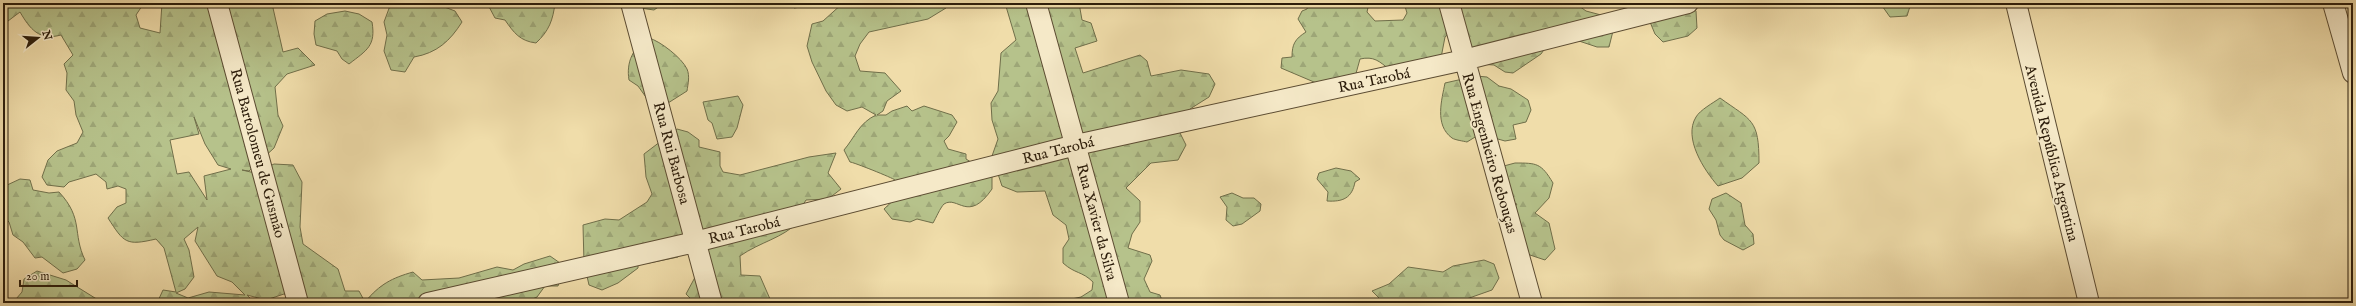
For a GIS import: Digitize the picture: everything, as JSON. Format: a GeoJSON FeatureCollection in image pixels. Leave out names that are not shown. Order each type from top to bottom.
{"type":"FeatureCollection","features":[{"type":"Feature","properties":{"kind":"street","name":"Rua Bartolomeu de Gusmão"},"geometry":{"type":"LineString","coordinates":[[217,3],[298,303]]}},
{"type":"Feature","properties":{"kind":"street","name":"Rua Rui Barbosa"},"geometry":{"type":"LineString","coordinates":[[631,3],[712,303]]}},
{"type":"Feature","properties":{"kind":"street","name":"Rua Xavier da Silva"},"geometry":{"type":"LineString","coordinates":[[1036,3],[1119,303]]}},
{"type":"Feature","properties":{"kind":"street","name":"Rua Engenheiro Rebouças"},"geometry":{"type":"LineString","coordinates":[[1449,3],[1532,303]]}},
{"type":"Feature","properties":{"kind":"street","name":"Rua Tarobá"},"geometry":{"type":"LineString","coordinates":[[428,303],[695,242],[1076,145],[1464,60],[1688,3]]}},
{"type":"Feature","properties":{"kind":"street","name":"Avenida República Argentina"},"geometry":{"type":"LineString","coordinates":[[2016,3],[2086,302]]}},
{"type":"Feature","properties":{"kind":"street"},"geometry":{"type":"LineString","coordinates":[[2333,3],[2353,73]]}},
{"type":"Feature","properties":{"kind":"green space"},"geometry":{"type":"Polygon","coordinates":[[[3,3],[142,3],[142,6],[136,15],[140,28],[160,33],[162,3],[278,3],[273,8],[283,52],[298,48],[315,65],[287,74],[275,87],[278,115],[283,126],[274,148],[249,171],[242,170],[255,173],[274,164],[293,165],[302,182],[300,227],[303,244],[338,269],[345,291],[359,291],[365,302],[387,282],[413,272],[422,280],[459,278],[497,267],[513,270],[524,264],[550,256],[560,263],[562,275],[558,286],[545,286],[537,297],[524,303],[297,303],[296,300],[284,294],[266,300],[247,295],[255,303],[157,303],[163,290],[176,292],[164,248],[156,239],[138,242],[127,240],[118,233],[108,218],[117,207],[126,203],[126,189],[118,186],[107,189],[106,182],[96,174],[69,182],[64,187],[47,185],[42,177],[48,160],[57,151],[77,143],[83,132],[76,115],[74,101],[66,90],[67,73],[64,64],[73,55],[61,35],[41,35],[28,24],[20,12],[8,21],[3,22],[3,3]],[[194,117],[199,134],[170,140],[177,174],[189,172],[207,200],[204,176],[231,169],[218,165],[205,144],[194,117]],[[198,227],[184,239],[189,250],[194,277],[185,289],[176,293],[188,298],[209,292],[245,295],[232,282],[217,276],[195,241],[198,227]]]}},
{"type":"Feature","properties":{"kind":"green space"},"geometry":{"type":"Polygon","coordinates":[[[359,3],[384,3],[381,6],[364,6],[359,3]]]}},
{"type":"Feature","properties":{"kind":"green space"},"geometry":{"type":"Polygon","coordinates":[[[391,3],[434,3],[455,11],[462,22],[453,35],[442,45],[430,53],[414,57],[405,72],[391,70],[384,51],[387,35],[384,22],[391,3]]]}},
{"type":"Feature","properties":{"kind":"green space"},"geometry":{"type":"Polygon","coordinates":[[[487,3],[555,3],[550,25],[536,43],[530,42],[518,36],[505,20],[495,18],[487,3]]]}},
{"type":"Feature","properties":{"kind":"green space"},"geometry":{"type":"Polygon","coordinates":[[[637,3],[664,3],[654,10],[640,8],[637,3]]]}},
{"type":"Feature","properties":{"kind":"green space"},"geometry":{"type":"Polygon","coordinates":[[[792,3],[826,3],[794,8],[792,3]]]}},
{"type":"Feature","properties":{"kind":"green space"},"geometry":{"type":"Polygon","coordinates":[[[843,3],[945,3],[946,8],[928,19],[869,32],[860,44],[855,56],[860,71],[885,73],[901,91],[887,101],[883,111],[877,115],[886,115],[892,111],[907,106],[912,111],[924,106],[952,115],[957,122],[949,136],[944,141],[948,149],[966,154],[966,159],[992,175],[992,189],[984,199],[976,205],[970,207],[949,202],[944,204],[933,223],[917,219],[910,222],[892,219],[884,209],[896,198],[901,188],[895,180],[888,176],[850,162],[844,150],[861,126],[876,115],[862,107],[847,111],[836,105],[826,91],[812,62],[807,46],[812,24],[823,21],[843,3]]]}},
{"type":"Feature","properties":{"kind":"green space"},"geometry":{"type":"Polygon","coordinates":[[[1005,3],[1079,3],[1082,20],[1091,23],[1097,41],[1075,48],[1083,73],[1140,55],[1147,61],[1151,76],[1181,70],[1209,74],[1215,84],[1209,97],[1190,109],[1178,129],[1186,145],[1178,160],[1151,163],[1126,188],[1140,201],[1140,222],[1132,234],[1128,248],[1150,255],[1152,261],[1144,279],[1150,292],[1160,295],[1163,303],[1066,303],[1067,300],[1081,297],[1092,290],[1093,282],[1089,278],[1063,263],[1063,248],[1069,239],[1066,225],[1053,215],[1045,191],[1017,192],[1002,186],[992,156],[998,139],[992,120],[991,103],[998,91],[1001,53],[1016,40],[1005,3]]]}},
{"type":"Feature","properties":{"kind":"green space"},"geometry":{"type":"Polygon","coordinates":[[[1309,3],[1369,3],[1367,12],[1375,21],[1403,20],[1407,13],[1404,3],[1575,3],[1586,11],[1601,15],[1613,31],[1609,47],[1597,47],[1576,40],[1550,41],[1541,54],[1513,73],[1505,72],[1494,65],[1478,64],[1452,31],[1445,37],[1440,63],[1390,70],[1376,60],[1365,58],[1360,59],[1355,77],[1321,85],[1281,68],[1282,58],[1292,57],[1295,42],[1306,32],[1298,19],[1302,11],[1307,9],[1309,3]]]}},
{"type":"Feature","properties":{"kind":"green space"},"geometry":{"type":"Polygon","coordinates":[[[1624,3],[1689,3],[1696,11],[1697,28],[1688,36],[1663,42],[1655,34],[1650,22],[1622,7],[1624,3]]]}},
{"type":"Feature","properties":{"kind":"green space"},"geometry":{"type":"Polygon","coordinates":[[[1880,3],[1911,3],[1907,16],[1890,17],[1880,3]]]}},
{"type":"Feature","properties":{"kind":"green space"},"geometry":{"type":"Polygon","coordinates":[[[345,11],[359,14],[372,22],[373,30],[373,37],[369,47],[349,64],[342,59],[337,51],[316,45],[314,34],[315,21],[327,14],[345,11]]]}},
{"type":"Feature","properties":{"kind":"green space"},"geometry":{"type":"Polygon","coordinates":[[[649,38],[676,55],[688,72],[687,91],[668,103],[648,100],[638,86],[629,80],[628,73],[632,56],[635,50],[649,38]]]}},
{"type":"Feature","properties":{"kind":"green space"},"geometry":{"type":"Polygon","coordinates":[[[1476,76],[1487,77],[1499,86],[1511,89],[1528,100],[1531,110],[1526,122],[1513,125],[1516,139],[1505,141],[1480,134],[1467,142],[1453,139],[1446,133],[1441,119],[1441,104],[1445,83],[1476,76]]]}},
{"type":"Feature","properties":{"kind":"green space"},"geometry":{"type":"Polygon","coordinates":[[[738,96],[743,105],[737,128],[732,137],[717,139],[712,123],[708,120],[703,102],[738,96]]]}},
{"type":"Feature","properties":{"kind":"green space"},"geometry":{"type":"Polygon","coordinates":[[[1720,98],[1740,112],[1752,123],[1755,129],[1759,149],[1759,163],[1742,178],[1718,186],[1701,163],[1692,134],[1693,125],[1698,114],[1720,98]]]}},
{"type":"Feature","properties":{"kind":"green space"},"geometry":{"type":"Polygon","coordinates":[[[677,129],[688,132],[699,140],[699,147],[720,152],[720,166],[723,172],[740,175],[809,157],[836,153],[828,173],[841,189],[828,199],[806,200],[798,213],[798,222],[785,232],[740,256],[741,275],[760,276],[770,299],[770,303],[694,302],[686,294],[700,268],[686,247],[678,257],[649,263],[638,259],[638,268],[618,283],[602,290],[589,285],[584,263],[583,225],[605,219],[619,220],[647,202],[652,194],[646,177],[644,154],[677,129]]]}},
{"type":"Feature","properties":{"kind":"green space"},"geometry":{"type":"Polygon","coordinates":[[[1515,163],[1529,163],[1542,168],[1553,183],[1549,198],[1535,213],[1549,223],[1555,249],[1545,260],[1527,254],[1512,211],[1517,204],[1506,201],[1500,167],[1515,163]]]}},
{"type":"Feature","properties":{"kind":"green space"},"geometry":{"type":"Polygon","coordinates":[[[1336,168],[1351,171],[1360,179],[1355,182],[1352,192],[1346,198],[1338,201],[1327,201],[1328,192],[1317,179],[1319,173],[1336,168]]]}},
{"type":"Feature","properties":{"kind":"green space"},"geometry":{"type":"Polygon","coordinates":[[[20,179],[30,180],[33,190],[49,193],[59,192],[67,202],[75,218],[79,242],[85,260],[77,269],[63,273],[42,257],[35,258],[23,242],[13,235],[9,222],[3,216],[5,186],[20,179]]]}},
{"type":"Feature","properties":{"kind":"green space"},"geometry":{"type":"Polygon","coordinates":[[[1232,193],[1243,198],[1254,198],[1261,204],[1260,211],[1242,224],[1233,226],[1226,220],[1227,207],[1220,197],[1232,193]]]}},
{"type":"Feature","properties":{"kind":"green space"},"geometry":{"type":"Polygon","coordinates":[[[1726,193],[1741,203],[1745,225],[1753,234],[1754,244],[1743,250],[1724,240],[1720,235],[1716,220],[1709,209],[1712,199],[1726,193]]]}},
{"type":"Feature","properties":{"kind":"green space"},"geometry":{"type":"Polygon","coordinates":[[[1484,260],[1494,264],[1499,278],[1492,290],[1455,303],[1384,303],[1372,291],[1389,284],[1408,267],[1443,272],[1453,266],[1484,260]]]}},
{"type":"Feature","properties":{"kind":"green space"},"geometry":{"type":"Polygon","coordinates":[[[37,271],[66,280],[103,303],[17,303],[16,299],[22,292],[24,279],[37,271]]]}},
{"type":"Feature","properties":{"kind":"green space"},"geometry":{"type":"Polygon","coordinates":[[[125,299],[138,302],[141,303],[110,303],[125,299]]]}}]}
